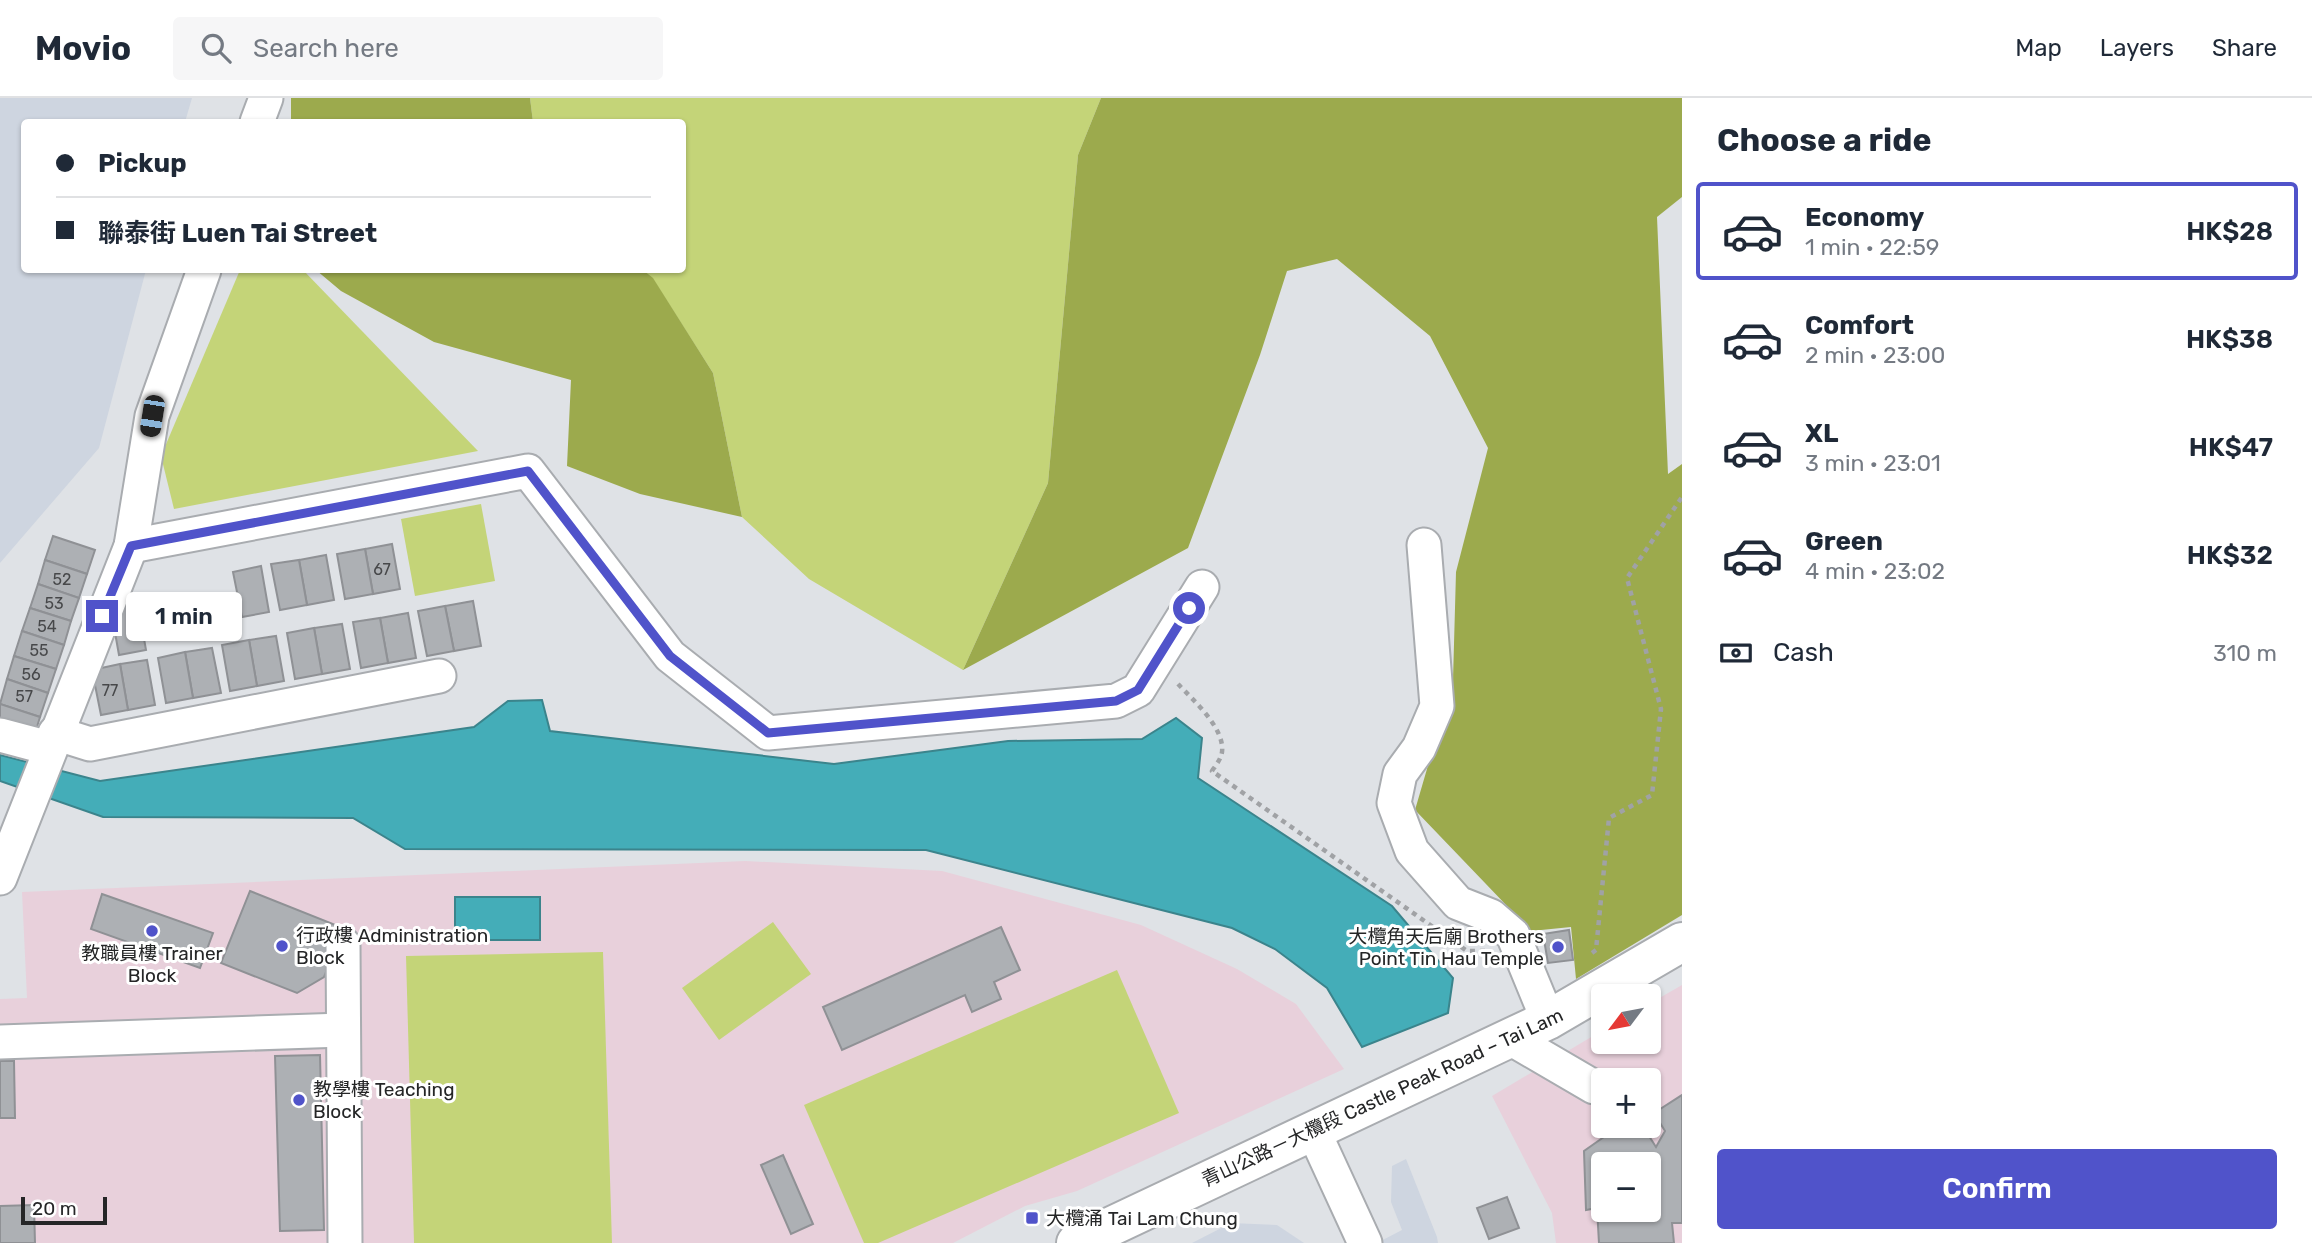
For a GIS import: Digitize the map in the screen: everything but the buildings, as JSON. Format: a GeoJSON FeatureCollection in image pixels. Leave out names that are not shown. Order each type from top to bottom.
{"type":"FeatureCollection","features":[{"type":"Feature","properties":{"kind":"main road","name":"青山公路－大欖段 Castle Peak Road – Tai Lam"},"geometry":{"type":"LineString","coordinates":[[1076,1243],[1549,1020],[1682,942]]}},
{"type":"Feature","properties":{"kind":"street"},"geometry":{"type":"LineString","coordinates":[[258,119],[266,98]]}},
{"type":"Feature","properties":{"kind":"street"},"geometry":{"type":"LineString","coordinates":[[0,878],[49,747],[131,546],[152,416],[203,273]]}},
{"type":"Feature","properties":{"kind":"street"},"geometry":{"type":"LineString","coordinates":[[131,546],[528,471],[670,656],[768,733],[1116,701],[1138,690],[1151,673],[1202,587]]}},
{"type":"Feature","properties":{"kind":"street"},"geometry":{"type":"LineString","coordinates":[[1424,545],[1437,706],[1419,748],[1401,774],[1394,803],[1412,851],[1421,861],[1458,902],[1491,916],[1513,935],[1549,1020]]}},
{"type":"Feature","properties":{"kind":"street"},"geometry":{"type":"LineString","coordinates":[[0,735],[49,747],[90,744],[439,676]]}},
{"type":"Feature","properties":{"kind":"street"},"geometry":{"type":"LineString","coordinates":[[342,944],[345,1243]]}},
{"type":"Feature","properties":{"kind":"street"},"geometry":{"type":"LineString","coordinates":[[0,1042],[343,1030]]}},
{"type":"Feature","properties":{"kind":"street"},"geometry":{"type":"LineString","coordinates":[[1510,1038],[1591,1085]]}},
{"type":"Feature","properties":{"kind":"street"},"geometry":{"type":"LineString","coordinates":[[1313,1130],[1365,1243]]}},
{"type":"Feature","properties":{"kind":"path"},"geometry":{"type":"LineString","coordinates":[[1584,957],[1596,950],[1609,818],[1652,795],[1661,709],[1627,578],[1682,497]]}},
{"type":"Feature","properties":{"kind":"path"},"geometry":{"type":"LineString","coordinates":[[1151,673],[1178,685],[1207,715],[1223,743],[1222,755],[1212,771],[1467,951],[1489,951],[1513,935]]}},
{"type":"Feature","properties":{"kind":"shaded area"},"geometry":{"type":"Polygon","coordinates":[[[0,98],[192,98],[186,119],[21,119],[21,273],[145,273],[99,448],[0,563],[0,98]]]}},
{"type":"Feature","properties":{"kind":"shaded area"},"geometry":{"type":"Polygon","coordinates":[[[745,861],[942,871],[1141,925],[1237,969],[1296,1004],[1344,1069],[1077,1191],[1025,1206],[953,1243],[0,1243],[0,999],[27,998],[22,892],[745,861]]]}},
{"type":"Feature","properties":{"kind":"shaded area"},"geometry":{"type":"Polygon","coordinates":[[[1682,985],[1682,1243],[1556,1243],[1552,1213],[1492,1096],[1591,1037],[1591,1054],[1661,1054],[1661,997],[1682,985]]]}},
{"type":"Feature","properties":{"kind":"shaded area"},"geometry":{"type":"Polygon","coordinates":[[[1406,1159],[1438,1243],[1377,1243],[1402,1230],[1391,1202],[1392,1166],[1406,1159]]]}},
{"type":"Feature","properties":{"kind":"shaded area"},"geometry":{"type":"Polygon","coordinates":[[[1231,1223],[1277,1225],[1304,1243],[1192,1243],[1231,1223]]]}},
{"type":"Feature","properties":{"kind":"green space"},"geometry":{"type":"Polygon","coordinates":[[[291,98],[530,98],[533,119],[291,119],[291,98]]]}},
{"type":"Feature","properties":{"kind":"green space"},"geometry":{"type":"Polygon","coordinates":[[[530,98],[1101,98],[1078,155],[1048,483],[963,670],[809,579],[742,517],[713,373],[653,279],[646,273],[686,273],[686,119],[533,119],[530,98]]]}},
{"type":"Feature","properties":{"kind":"green space"},"geometry":{"type":"Polygon","coordinates":[[[1101,98],[1682,98],[1682,197],[1657,217],[1668,474],[1682,464],[1682,915],[1576,979],[1571,927],[1531,931],[1415,810],[1453,680],[1456,572],[1488,448],[1430,336],[1337,259],[1287,271],[1260,355],[1188,548],[963,670],[1048,483],[1078,155],[1101,98]]]}},
{"type":"Feature","properties":{"kind":"green space"},"geometry":{"type":"Polygon","coordinates":[[[239,273],[306,273],[478,451],[174,509],[161,456],[239,273]]]}},
{"type":"Feature","properties":{"kind":"green space"},"geometry":{"type":"Polygon","coordinates":[[[320,273],[647,273],[653,278],[713,373],[742,517],[640,494],[567,466],[571,380],[434,342],[341,291],[320,273]]]}},
{"type":"Feature","properties":{"kind":"green space"},"geometry":{"type":"Polygon","coordinates":[[[481,504],[495,581],[415,596],[401,519],[481,504]]]}},
{"type":"Feature","properties":{"kind":"green space"},"geometry":{"type":"Polygon","coordinates":[[[773,922],[811,974],[719,1040],[682,988],[773,922]]]}},
{"type":"Feature","properties":{"kind":"green space"},"geometry":{"type":"Polygon","coordinates":[[[603,952],[612,1243],[414,1243],[406,956],[603,952]]]}},
{"type":"Feature","properties":{"kind":"green space"},"geometry":{"type":"Polygon","coordinates":[[[1117,970],[1179,1113],[878,1243],[864,1243],[804,1105],[1117,970]]]}},
{"type":"Feature","properties":{"kind":"water"},"geometry":{"type":"Polygon","coordinates":[[[542,700],[550,731],[834,764],[1008,741],[1142,739],[1176,718],[1202,738],[1198,778],[1392,906],[1453,978],[1448,1013],[1362,1047],[1327,988],[1275,949],[1232,928],[926,850],[405,849],[353,818],[103,817],[0,781],[0,755],[100,781],[474,727],[508,701],[542,700]]]}},
{"type":"Feature","properties":{"kind":"water"},"geometry":{"type":"Polygon","coordinates":[[[455,897],[540,897],[540,940],[455,940],[455,897]]]}},
{"type":"Feature","properties":{"kind":"place","name":"教職員樓 Trainer Block"},"geometry":{"type":"Point","coordinates":[152,931]}},
{"type":"Feature","properties":{"kind":"place","name":"行政樓 Administration Block"},"geometry":{"type":"Point","coordinates":[282,946]}},
{"type":"Feature","properties":{"kind":"place","name":"大欖角天后廟 Brothers Point Tin Hau Temple"},"geometry":{"type":"Point","coordinates":[1558,947]}},
{"type":"Feature","properties":{"kind":"place","name":"教學樓 Teaching Block"},"geometry":{"type":"Point","coordinates":[299,1100]}},
{"type":"Feature","properties":{"kind":"place","name":"大欖涌 Tai Lam Chung"},"geometry":{"type":"Point","coordinates":[1032,1218]}},
{"type":"Feature","properties":{"kind":"route"},"geometry":{"type":"LineString","coordinates":[[102,616],[131,546],[528,471],[670,656],[768,733],[1116,701],[1138,690],[1189,608]]}}]}
